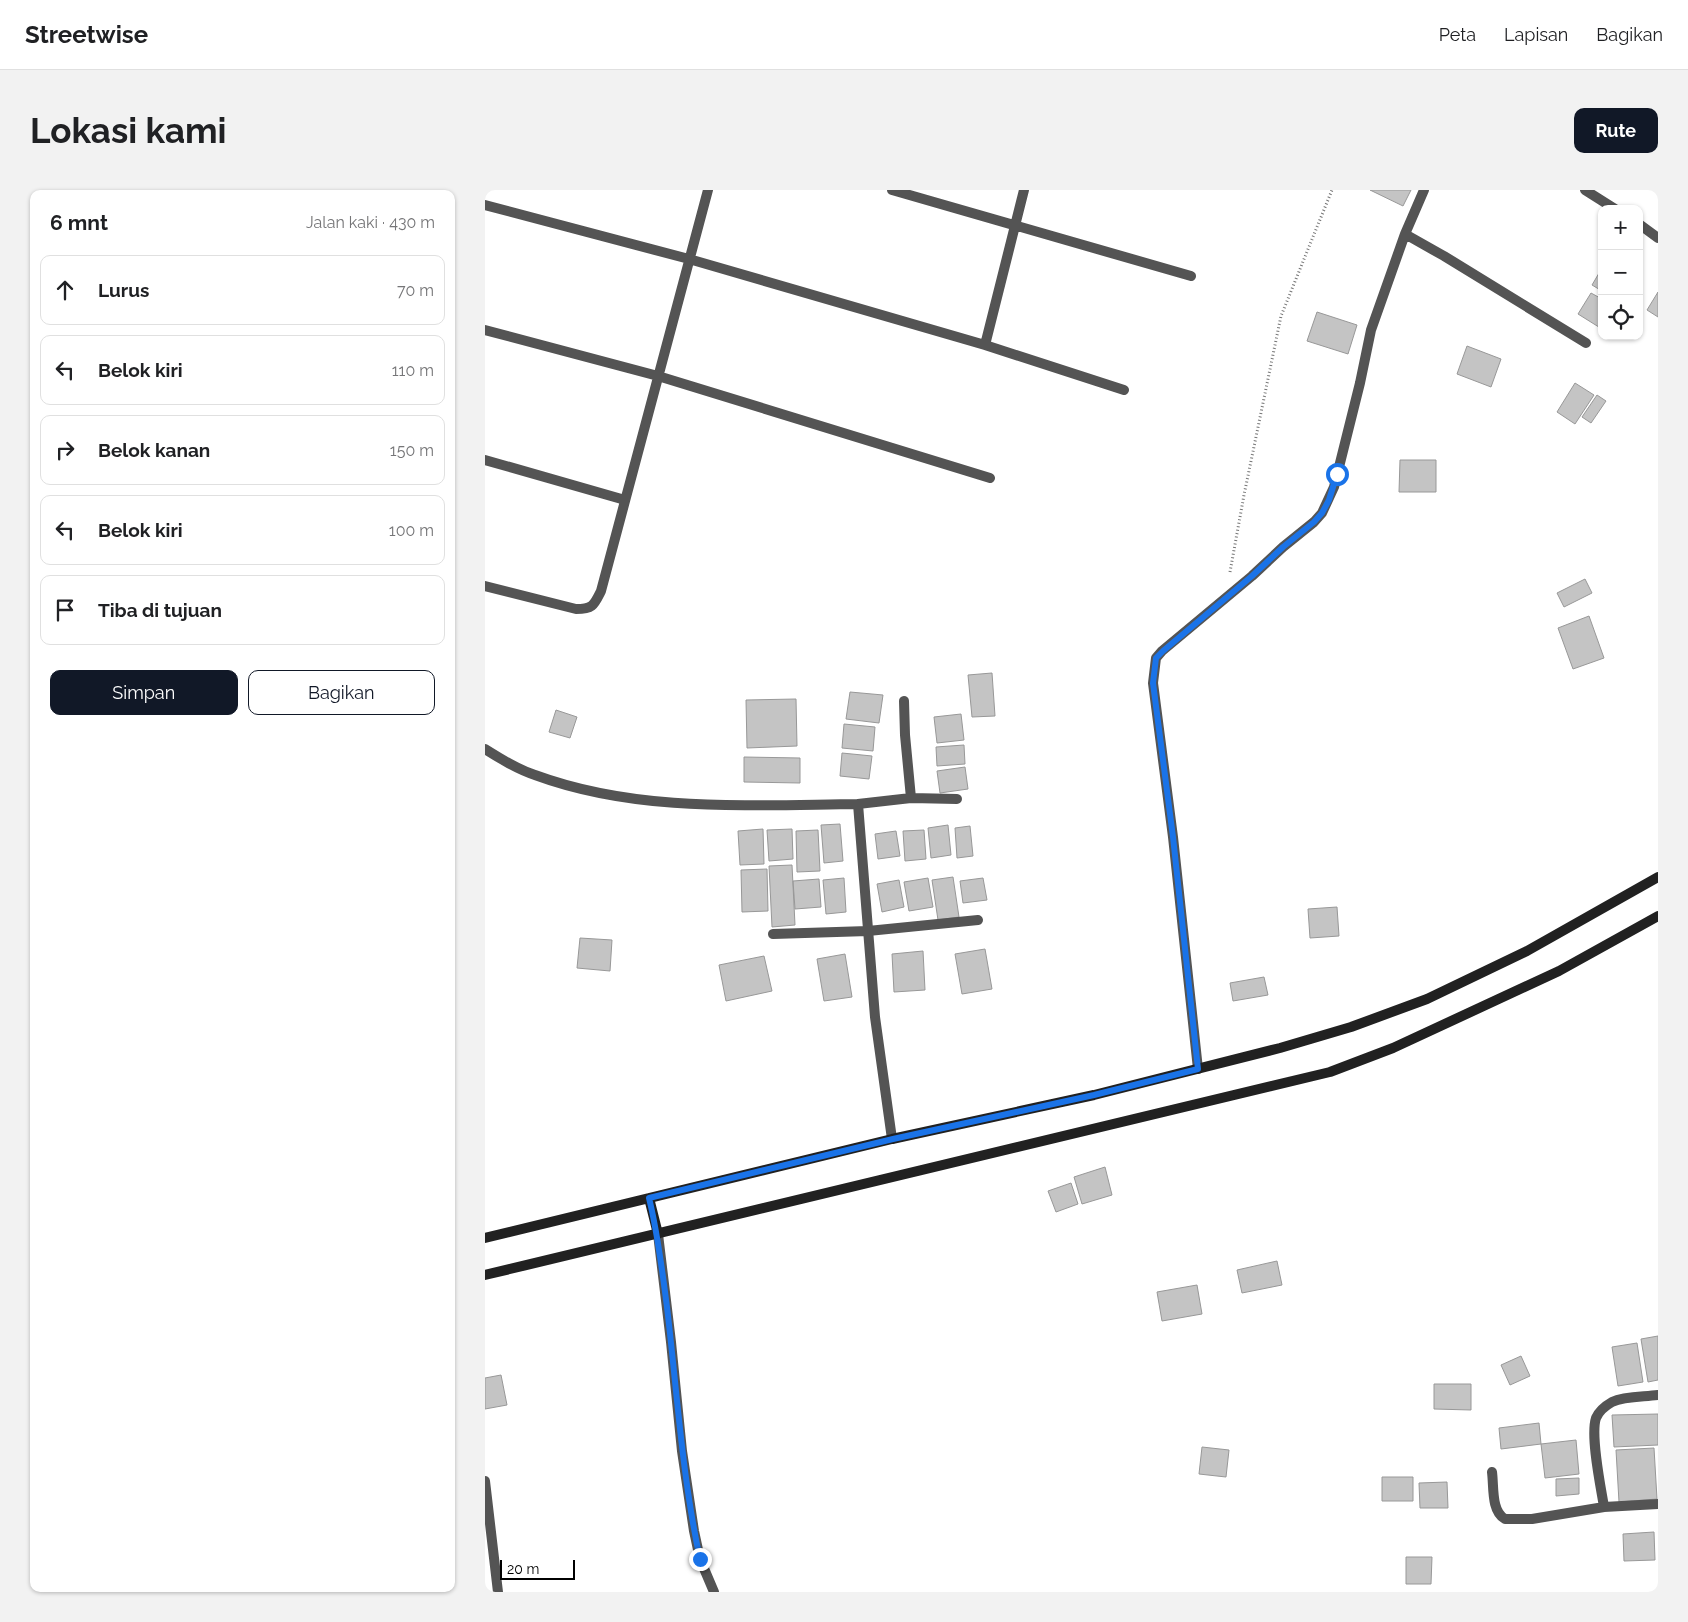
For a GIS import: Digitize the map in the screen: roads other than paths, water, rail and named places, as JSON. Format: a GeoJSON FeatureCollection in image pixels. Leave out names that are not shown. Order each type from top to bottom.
{"type":"FeatureCollection","features":[{"type":"Feature","properties":{"kind":"street"},"geometry":{"type":"LineString","coordinates":[[485,586],[576,609],[587,609],[594,605],[601,591],[707,190]]}},
{"type":"Feature","properties":{"kind":"street"},"geometry":{"type":"LineString","coordinates":[[892,190],[1191,276]]}},
{"type":"Feature","properties":{"kind":"street"},"geometry":{"type":"LineString","coordinates":[[985,345],[1024,190]]}},
{"type":"Feature","properties":{"kind":"street"},"geometry":{"type":"LineString","coordinates":[[1198,1069],[1173,837],[1153,683],[1156,658],[1314,522],[1322,513],[1335,481],[1360,383],[1371,330],[1405,234],[1424,190]]}},
{"type":"Feature","properties":{"kind":"street"},"geometry":{"type":"LineString","coordinates":[[1585,190],[1609,205]]}},
{"type":"Feature","properties":{"kind":"street"},"geometry":{"type":"LineString","coordinates":[[485,205],[689,259],[985,345],[1124,390]]}},
{"type":"Feature","properties":{"kind":"street"},"geometry":{"type":"LineString","coordinates":[[1643,226],[1657,233]]}},
{"type":"Feature","properties":{"kind":"street"},"geometry":{"type":"LineString","coordinates":[[1405,234],[1586,343]]}},
{"type":"Feature","properties":{"kind":"street"},"geometry":{"type":"LineString","coordinates":[[485,330],[658,376],[990,478]]}},
{"type":"Feature","properties":{"kind":"street"},"geometry":{"type":"LineString","coordinates":[[485,460],[625,500]]}},
{"type":"Feature","properties":{"kind":"street"},"geometry":{"type":"LineString","coordinates":[[903,701],[911,798]]}},
{"type":"Feature","properties":{"kind":"street"},"geometry":{"type":"LineString","coordinates":[[485,749],[510,764],[535,775],[578,788],[617,796],[657,801],[741,806],[858,804],[911,798],[957,799]]}},
{"type":"Feature","properties":{"kind":"street"},"geometry":{"type":"LineString","coordinates":[[858,804],[875,1017],[893,1139]]}},
{"type":"Feature","properties":{"kind":"street"},"geometry":{"type":"LineString","coordinates":[[485,1238],[893,1139],[1084,1097],[1280,1048],[1342,1030],[1427,998],[1527,951],[1658,877]]}},
{"type":"Feature","properties":{"kind":"street"},"geometry":{"type":"LineString","coordinates":[[485,1275],[1330,1072],[1393,1048],[1550,975],[1658,916]]}},
{"type":"Feature","properties":{"kind":"street"},"geometry":{"type":"LineString","coordinates":[[773,934],[868,930],[978,920]]}},
{"type":"Feature","properties":{"kind":"street"},"geometry":{"type":"LineString","coordinates":[[649,1198],[658,1234],[682,1451],[693,1522],[700,1559],[714,1592]]}},
{"type":"Feature","properties":{"kind":"street"},"geometry":{"type":"LineString","coordinates":[[1604,1508],[1595,1444],[1594,1426],[1597,1417],[1603,1408],[1614,1401],[1658,1395]]}},
{"type":"Feature","properties":{"kind":"street"},"geometry":{"type":"LineString","coordinates":[[1492,1472],[1495,1504],[1498,1513],[1505,1519],[1532,1519],[1604,1508],[1658,1504]]}},
{"type":"Feature","properties":{"kind":"street"},"geometry":{"type":"LineString","coordinates":[[485,1481],[499,1592]]}}]}
